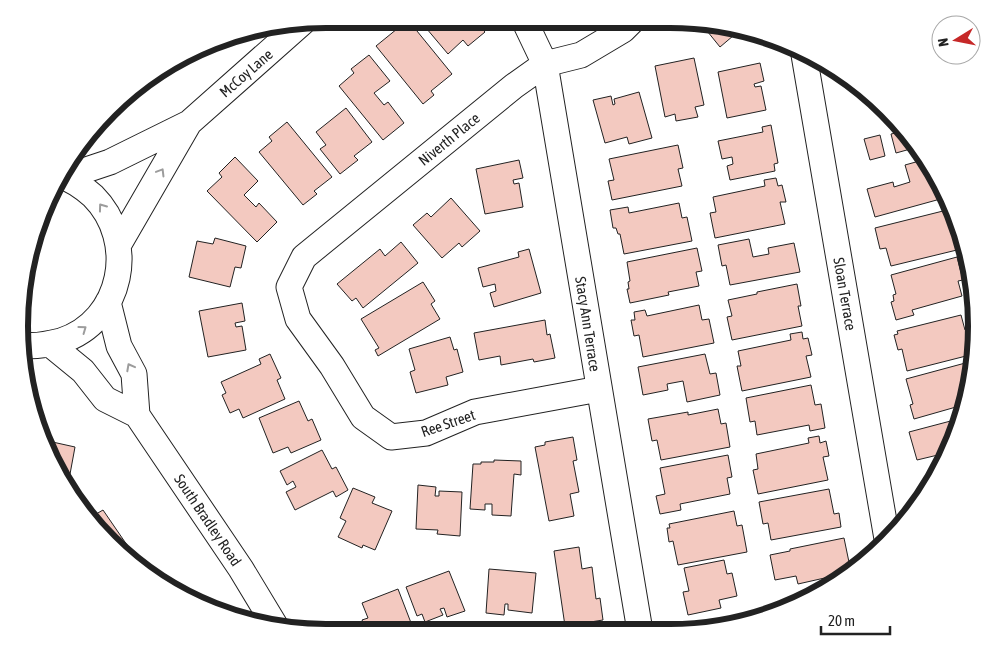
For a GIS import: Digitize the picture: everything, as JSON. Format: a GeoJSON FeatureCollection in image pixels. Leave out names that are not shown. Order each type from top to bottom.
{"type":"FeatureCollection","features":[{"type":"Feature","properties":{"kind":"street","name":"Stacy Ann Terrace"},"geometry":{"type":"LineString","coordinates":[[528,28],[545,64],[639,624]]}},
{"type":"Feature","properties":{"kind":"street","name":"Niverth Place"},"geometry":{"type":"LineString","coordinates":[[288,287],[304,257],[514,86],[545,64],[580,55],[625,28]]}},
{"type":"Feature","properties":{"kind":"street","name":"McCoy Lane"},"geometry":{"type":"LineString","coordinates":[[67,176],[110,162],[189,123],[295,29]]}},
{"type":"Feature","properties":{"kind":"street","name":"Sloan Terrace"},"geometry":{"type":"LineString","coordinates":[[805,59],[886,531]]}},
{"type":"Feature","properties":{"kind":"street","name":"McCoy Lane"},"geometry":{"type":"LineString","coordinates":[[119,244],[189,123]]}},
{"type":"Feature","properties":{"kind":"street"},"geometry":{"type":"LineString","coordinates":[[28,345],[50,344],[67,339],[84,329],[97,317],[108,302],[116,284],[120,264],[119,244],[112,223],[100,204],[84,188],[66,178]]}},
{"type":"Feature","properties":{"kind":"street","name":"Ree Street"},"geometry":{"type":"LineString","coordinates":[[288,287],[298,319],[332,366],[363,417],[391,437],[426,433],[475,412],[599,389]]}},
{"type":"Feature","properties":{"kind":"street","name":"South Bradley Road"},"geometry":{"type":"LineString","coordinates":[[108,302],[118,346],[134,374],[137,415]]}},
{"type":"Feature","properties":{"kind":"street","name":"South Bradley Road"},"geometry":{"type":"LineString","coordinates":[[50,344],[82,371],[105,399],[137,415],[241,569],[271,619]]}},
{"type":"Feature","properties":{"kind":"building"},"geometry":{"type":"Polygon","coordinates":[[[398,28],[415,28],[452,74],[431,91],[434,95],[423,104],[376,46],[398,28]]]}},
{"type":"Feature","properties":{"kind":"building"},"geometry":{"type":"Polygon","coordinates":[[[426,28],[481,28],[485,32],[468,46],[463,40],[448,54],[426,28]]]}},
{"type":"Feature","properties":{"kind":"building"},"geometry":{"type":"Polygon","coordinates":[[[706,30],[735,35],[720,47],[706,30]]]}},
{"type":"Feature","properties":{"kind":"building"},"geometry":{"type":"Polygon","coordinates":[[[369,55],[390,81],[374,93],[384,105],[388,102],[404,123],[383,140],[339,86],[354,73],[351,69],[369,55]]]}},
{"type":"Feature","properties":{"kind":"building"},"geometry":{"type":"Polygon","coordinates":[[[694,58],[704,105],[695,107],[698,117],[676,121],[675,114],[665,117],[655,66],[694,58]]]}},
{"type":"Feature","properties":{"kind":"building"},"geometry":{"type":"Polygon","coordinates":[[[760,63],[764,81],[754,84],[755,87],[761,86],[766,110],[727,118],[718,72],[760,63]]]}},
{"type":"Feature","properties":{"kind":"building"},"geometry":{"type":"Polygon","coordinates":[[[639,92],[652,138],[629,144],[627,137],[605,143],[593,100],[611,96],[613,105],[615,104],[614,99],[639,92]]]}},
{"type":"Feature","properties":{"kind":"building"},"geometry":{"type":"Polygon","coordinates":[[[346,108],[372,142],[354,156],[358,160],[340,174],[320,149],[326,145],[316,132],[346,108]]]}},
{"type":"Feature","properties":{"kind":"building"},"geometry":{"type":"Polygon","coordinates":[[[287,122],[332,177],[314,191],[317,194],[303,205],[259,152],[272,141],[269,137],[287,122]]]}},
{"type":"Feature","properties":{"kind":"building"},"geometry":{"type":"Polygon","coordinates":[[[771,125],[778,163],[774,164],[775,171],[730,180],[727,166],[733,164],[732,157],[722,159],[718,141],[763,132],[762,127],[771,125]]]}},
{"type":"Feature","properties":{"kind":"building"},"geometry":{"type":"Polygon","coordinates":[[[898,132],[910,149],[896,153],[891,134],[898,132]]]}},
{"type":"Feature","properties":{"kind":"building"},"geometry":{"type":"Polygon","coordinates":[[[880,135],[885,156],[870,160],[864,139],[880,135]]]}},
{"type":"Feature","properties":{"kind":"building"},"geometry":{"type":"Polygon","coordinates":[[[678,145],[683,168],[678,169],[682,186],[612,200],[608,181],[614,180],[609,159],[678,145]]]}},
{"type":"Feature","properties":{"kind":"building"},"geometry":{"type":"Polygon","coordinates":[[[235,157],[258,181],[244,195],[256,207],[259,203],[277,222],[257,242],[207,191],[222,177],[219,173],[235,157]]]}},
{"type":"Feature","properties":{"kind":"building"},"geometry":{"type":"Polygon","coordinates":[[[519,160],[523,178],[513,180],[514,184],[519,183],[523,207],[485,214],[476,169],[519,160]]]}},
{"type":"Feature","properties":{"kind":"building"},"geometry":{"type":"Polygon","coordinates":[[[919,161],[940,199],[875,217],[867,189],[893,182],[894,187],[910,182],[905,165],[919,161]]]}},
{"type":"Feature","properties":{"kind":"building"},"geometry":{"type":"Polygon","coordinates":[[[776,178],[778,186],[782,185],[786,202],[780,202],[785,224],[715,238],[710,213],[716,212],[713,197],[765,186],[764,180],[776,178]]]}},
{"type":"Feature","properties":{"kind":"building"},"geometry":{"type":"Polygon","coordinates":[[[451,198],[480,231],[462,247],[459,243],[442,258],[413,225],[427,213],[431,217],[451,198]]]}},
{"type":"Feature","properties":{"kind":"building"},"geometry":{"type":"Polygon","coordinates":[[[679,203],[682,218],[687,217],[692,241],[624,254],[620,234],[618,234],[616,228],[613,228],[610,210],[628,207],[629,213],[679,203]]]}},
{"type":"Feature","properties":{"kind":"building"},"geometry":{"type":"Polygon","coordinates":[[[946,210],[958,250],[891,266],[886,248],[880,249],[875,228],[946,210]]]}},
{"type":"Feature","properties":{"kind":"building"},"geometry":{"type":"Polygon","coordinates":[[[215,238],[246,246],[241,268],[235,267],[230,287],[189,277],[197,241],[213,244],[215,238]]]}},
{"type":"Feature","properties":{"kind":"building"},"geometry":{"type":"Polygon","coordinates":[[[749,239],[753,257],[769,254],[768,248],[794,243],[800,272],[730,285],[726,265],[722,266],[718,245],[749,239]]]}},
{"type":"Feature","properties":{"kind":"building"},"geometry":{"type":"Polygon","coordinates":[[[401,242],[418,263],[363,308],[356,298],[352,301],[337,284],[380,249],[385,256],[401,242]]]}},
{"type":"Feature","properties":{"kind":"building"},"geometry":{"type":"Polygon","coordinates":[[[697,248],[702,271],[696,272],[699,286],[668,292],[669,295],[630,303],[627,289],[629,289],[628,282],[630,281],[627,262],[697,248]]]}},
{"type":"Feature","properties":{"kind":"building"},"geometry":{"type":"Polygon","coordinates":[[[529,249],[541,293],[494,307],[490,293],[496,291],[495,284],[483,287],[478,268],[519,257],[518,252],[529,249]]]}},
{"type":"Feature","properties":{"kind":"building"},"geometry":{"type":"Polygon","coordinates":[[[957,257],[963,280],[958,281],[962,296],[912,310],[914,315],[896,320],[891,302],[894,301],[893,295],[896,294],[891,275],[957,257]]]}},
{"type":"Feature","properties":{"kind":"building"},"geometry":{"type":"Polygon","coordinates":[[[423,282],[435,301],[431,304],[440,319],[378,356],[375,350],[379,348],[361,319],[423,282]]]}},
{"type":"Feature","properties":{"kind":"building"},"geometry":{"type":"Polygon","coordinates":[[[797,284],[801,306],[798,306],[802,326],[732,340],[727,317],[732,316],[728,300],[797,284]]]}},
{"type":"Feature","properties":{"kind":"building"},"geometry":{"type":"Polygon","coordinates":[[[242,303],[245,321],[235,323],[236,327],[242,326],[246,350],[208,357],[199,311],[242,303]]]}},
{"type":"Feature","properties":{"kind":"building"},"geometry":{"type":"Polygon","coordinates":[[[699,305],[702,320],[709,319],[714,343],[643,357],[639,335],[634,336],[631,320],[635,320],[634,312],[645,310],[647,316],[699,305]]]}},
{"type":"Feature","properties":{"kind":"building"},"geometry":{"type":"Polygon","coordinates":[[[961,315],[965,330],[968,329],[967,356],[907,371],[902,349],[898,350],[894,335],[898,334],[897,331],[961,315]]]}},
{"type":"Feature","properties":{"kind":"building"},"geometry":{"type":"Polygon","coordinates":[[[545,320],[547,335],[550,334],[555,358],[534,362],[533,359],[501,365],[500,356],[479,360],[474,333],[545,320]]]}},
{"type":"Feature","properties":{"kind":"building"},"geometry":{"type":"Polygon","coordinates":[[[802,332],[803,339],[808,338],[812,355],[806,356],[811,377],[742,391],[737,366],[741,366],[738,351],[791,340],[790,334],[802,332]]]}},
{"type":"Feature","properties":{"kind":"building"},"geometry":{"type":"Polygon","coordinates":[[[450,337],[454,350],[457,349],[463,372],[446,377],[448,385],[416,393],[410,372],[415,370],[409,349],[450,337]]]}},
{"type":"Feature","properties":{"kind":"building"},"geometry":{"type":"Polygon","coordinates":[[[270,354],[281,378],[277,380],[285,399],[243,418],[239,409],[230,413],[222,395],[226,393],[221,382],[261,364],[259,359],[270,354]]]}},
{"type":"Feature","properties":{"kind":"building"},"geometry":{"type":"Polygon","coordinates":[[[705,354],[710,374],[716,373],[720,395],[687,402],[683,381],[667,384],[668,390],[643,395],[638,367],[705,354]]]}},
{"type":"Feature","properties":{"kind":"building"},"geometry":{"type":"Polygon","coordinates":[[[966,363],[957,407],[914,419],[910,405],[913,404],[906,379],[966,363]]]}},
{"type":"Feature","properties":{"kind":"building"},"geometry":{"type":"Polygon","coordinates":[[[811,385],[815,405],[821,404],[825,428],[810,431],[809,425],[757,435],[755,421],[750,422],[746,398],[811,385]]]}},
{"type":"Feature","properties":{"kind":"building"},"geometry":{"type":"Polygon","coordinates":[[[299,401],[308,421],[312,419],[321,440],[291,453],[288,447],[273,453],[259,418],[299,401]]]}},
{"type":"Feature","properties":{"kind":"building"},"geometry":{"type":"Polygon","coordinates":[[[718,409],[721,424],[726,423],[730,447],[661,460],[657,440],[652,441],[648,419],[688,412],[688,415],[718,409]]]}},
{"type":"Feature","properties":{"kind":"building"},"geometry":{"type":"Polygon","coordinates":[[[953,420],[943,446],[940,447],[939,455],[917,460],[909,432],[953,420]]]}},
{"type":"Feature","properties":{"kind":"building"},"geometry":{"type":"Polygon","coordinates":[[[819,436],[820,443],[826,441],[829,456],[823,457],[828,480],[758,494],[753,470],[758,469],[756,454],[809,443],[808,438],[819,436]]]}},
{"type":"Feature","properties":{"kind":"building"},"geometry":{"type":"Polygon","coordinates":[[[573,437],[577,460],[573,461],[579,492],[570,494],[574,516],[549,521],[535,447],[545,445],[545,442],[573,437]]]}},
{"type":"Feature","properties":{"kind":"building"},"geometry":{"type":"Polygon","coordinates":[[[51,442],[75,447],[69,478],[51,442]]]}},
{"type":"Feature","properties":{"kind":"building"},"geometry":{"type":"Polygon","coordinates":[[[322,450],[332,469],[336,467],[348,490],[336,497],[333,491],[295,510],[286,492],[296,487],[293,481],[287,485],[280,471],[322,450]]]}},
{"type":"Feature","properties":{"kind":"building"},"geometry":{"type":"Polygon","coordinates":[[[728,455],[732,477],[727,478],[730,494],[680,504],[681,510],[660,514],[656,496],[665,494],[660,468],[728,455]]]}},
{"type":"Feature","properties":{"kind":"building"},"geometry":{"type":"Polygon","coordinates":[[[494,460],[521,461],[521,475],[514,474],[511,516],[492,515],[492,504],[485,504],[485,510],[470,509],[473,464],[494,462],[494,460]]]}},
{"type":"Feature","properties":{"kind":"building"},"geometry":{"type":"Polygon","coordinates":[[[418,485],[436,487],[435,496],[439,496],[439,491],[462,492],[460,536],[437,534],[438,530],[416,529],[418,485]]]}},
{"type":"Feature","properties":{"kind":"building"},"geometry":{"type":"Polygon","coordinates":[[[353,488],[375,497],[372,503],[392,511],[375,550],[363,545],[362,548],[338,537],[346,521],[340,518],[353,488]]]}},
{"type":"Feature","properties":{"kind":"building"},"geometry":{"type":"Polygon","coordinates":[[[829,489],[834,514],[839,513],[841,527],[771,540],[768,523],[763,524],[759,502],[829,489]]]}},
{"type":"Feature","properties":{"kind":"building"},"geometry":{"type":"Polygon","coordinates":[[[103,510],[127,545],[125,546],[95,515],[103,510]]]}},
{"type":"Feature","properties":{"kind":"building"},"geometry":{"type":"Polygon","coordinates":[[[734,511],[737,526],[742,525],[747,552],[678,565],[673,541],[669,542],[667,528],[670,528],[669,524],[734,511]]]}},
{"type":"Feature","properties":{"kind":"building"},"geometry":{"type":"Polygon","coordinates":[[[844,538],[849,564],[829,577],[798,584],[796,576],[775,580],[770,555],[790,551],[790,549],[844,538]]]}},
{"type":"Feature","properties":{"kind":"building"},"geometry":{"type":"Polygon","coordinates":[[[579,547],[582,569],[592,567],[596,599],[600,598],[603,620],[565,624],[554,551],[579,547]]]}},
{"type":"Feature","properties":{"kind":"building"},"geometry":{"type":"Polygon","coordinates":[[[724,560],[727,574],[732,573],[737,596],[719,600],[721,608],[688,615],[683,592],[689,591],[684,568],[724,560]]]}},
{"type":"Feature","properties":{"kind":"building"},"geometry":{"type":"Polygon","coordinates":[[[489,569],[536,573],[532,613],[508,610],[508,604],[505,604],[504,615],[486,613],[489,569]]]}},
{"type":"Feature","properties":{"kind":"building"},"geometry":{"type":"Polygon","coordinates":[[[449,571],[465,611],[447,617],[444,608],[440,609],[443,615],[425,622],[422,614],[417,616],[406,587],[449,571]]]}},
{"type":"Feature","properties":{"kind":"building"},"geometry":{"type":"Polygon","coordinates":[[[398,589],[411,624],[364,624],[362,620],[368,618],[362,603],[398,589]]]}}]}
